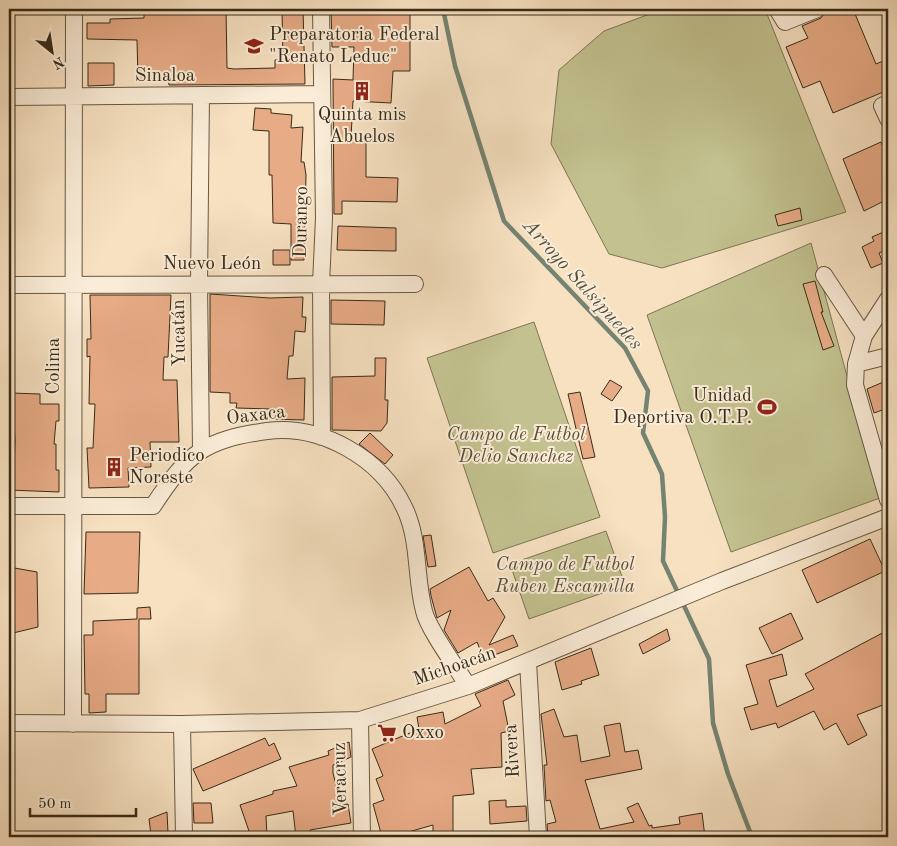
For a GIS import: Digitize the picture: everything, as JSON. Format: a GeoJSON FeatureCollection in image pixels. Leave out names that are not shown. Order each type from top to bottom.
{"type":"FeatureCollection","features":[{"type":"Feature","properties":{"kind":"street","name":"Colima"},"geometry":{"type":"LineString","coordinates":[[73,724],[74,9]]}},
{"type":"Feature","properties":{"kind":"street","name":"Durango"},"geometry":{"type":"LineString","coordinates":[[320,9],[324,218],[321,284],[322,437]]}},
{"type":"Feature","properties":{"kind":"street"},"geometry":{"type":"LineString","coordinates":[[781,15],[817,9]]}},
{"type":"Feature","properties":{"kind":"street","name":"Sinaloa"},"geometry":{"type":"LineString","coordinates":[[9,97],[321,94]]}},
{"type":"Feature","properties":{"kind":"street","name":"Yucatán"},"geometry":{"type":"LineString","coordinates":[[201,96],[199,284],[201,450]]}},
{"type":"Feature","properties":{"kind":"street"},"geometry":{"type":"LineString","coordinates":[[888,103],[882,106],[888,119]]}},
{"type":"Feature","properties":{"kind":"street"},"geometry":{"type":"LineString","coordinates":[[824,275],[864,336]]}},
{"type":"Feature","properties":{"kind":"street","name":"Nuevo León"},"geometry":{"type":"LineString","coordinates":[[9,285],[415,284]]}},
{"type":"Feature","properties":{"kind":"street"},"geometry":{"type":"LineString","coordinates":[[888,299],[864,336],[856,364],[855,385],[888,500]]}},
{"type":"Feature","properties":{"kind":"street"},"geometry":{"type":"LineString","coordinates":[[856,364],[888,356]]}},
{"type":"Feature","properties":{"kind":"street","name":"Oaxaca"},"geometry":{"type":"LineString","coordinates":[[9,506],[153,506],[173,476],[201,450],[223,439],[284,429],[322,437],[357,454],[384,475],[405,507],[416,550],[424,613],[468,686]]}},
{"type":"Feature","properties":{"kind":"street","name":"Michoacán"},"geometry":{"type":"LineString","coordinates":[[9,723],[182,724],[360,720],[468,686],[722,580],[888,517]]}},
{"type":"Feature","properties":{"kind":"street","name":"Rivera"},"geometry":{"type":"LineString","coordinates":[[528,662],[538,837]]}},
{"type":"Feature","properties":{"kind":"street","name":"Veracruz"},"geometry":{"type":"LineString","coordinates":[[360,720],[362,837]]}},
{"type":"Feature","properties":{"kind":"street"},"geometry":{"type":"LineString","coordinates":[[182,724],[184,837]]}},
{"type":"Feature","properties":{"kind":"green space"},"geometry":{"type":"Polygon","coordinates":[[[663,9],[765,9],[846,212],[662,268],[609,254],[551,144],[559,70],[604,31],[663,9]]]}},
{"type":"Feature","properties":{"kind":"green space","name":"Unidad Deportiva O.T.P."},"geometry":{"type":"Polygon","coordinates":[[[811,243],[880,498],[731,552],[647,315],[811,243]]]}},
{"type":"Feature","properties":{"kind":"green space","name":"Campo de Futbol Delio Sanchez"},"geometry":{"type":"Polygon","coordinates":[[[534,322],[600,517],[493,553],[427,358],[534,322]]]}},
{"type":"Feature","properties":{"kind":"green space","name":"Campo de Futbol Ruben Escamilla"},"geometry":{"type":"Polygon","coordinates":[[[606,531],[625,585],[529,619],[510,564],[606,531]]]}},
{"type":"Feature","properties":{"kind":"building"},"geometry":{"type":"Polygon","coordinates":[[[147,9],[226,9],[227,68],[234,69],[275,68],[275,60],[283,60],[282,9],[303,9],[305,84],[169,85],[168,78],[138,79],[137,40],[87,39],[87,23],[110,23],[110,19],[144,18],[144,13],[147,13],[147,9]]]}},
{"type":"Feature","properties":{"kind":"building"},"geometry":{"type":"Polygon","coordinates":[[[331,9],[410,9],[410,71],[393,71],[391,103],[353,101],[351,137],[366,137],[366,177],[398,178],[397,202],[342,201],[342,214],[334,214],[333,79],[353,80],[354,47],[332,47],[331,9]]]}},
{"type":"Feature","properties":{"kind":"building"},"geometry":{"type":"Polygon","coordinates":[[[827,9],[853,9],[876,64],[888,59],[888,90],[833,113],[820,81],[803,88],[786,47],[808,38],[802,26],[821,18],[827,9]]]}},
{"type":"Feature","properties":{"kind":"building"},"geometry":{"type":"Polygon","coordinates":[[[88,63],[114,63],[114,85],[88,86],[88,63]]]}},
{"type":"Feature","properties":{"kind":"building"},"geometry":{"type":"Polygon","coordinates":[[[255,108],[271,109],[271,113],[292,115],[291,128],[303,127],[301,162],[304,162],[306,175],[304,260],[291,260],[291,224],[273,223],[272,175],[269,175],[269,131],[253,130],[255,108]]]}},
{"type":"Feature","properties":{"kind":"building"},"geometry":{"type":"Polygon","coordinates":[[[881,142],[888,159],[888,199],[864,211],[843,159],[881,142]]]}},
{"type":"Feature","properties":{"kind":"building"},"geometry":{"type":"Polygon","coordinates":[[[800,208],[802,220],[778,226],[775,215],[800,208]]]}},
{"type":"Feature","properties":{"kind":"building"},"geometry":{"type":"Polygon","coordinates":[[[338,226],[396,228],[396,251],[337,250],[338,226]]]}},
{"type":"Feature","properties":{"kind":"building"},"geometry":{"type":"Polygon","coordinates":[[[888,230],[888,249],[879,253],[883,263],[871,268],[862,247],[874,241],[872,237],[888,230]]]}},
{"type":"Feature","properties":{"kind":"building"},"geometry":{"type":"Polygon","coordinates":[[[273,250],[290,250],[290,265],[273,265],[273,250]]]}},
{"type":"Feature","properties":{"kind":"building"},"geometry":{"type":"Polygon","coordinates":[[[815,281],[823,312],[821,312],[834,346],[823,350],[803,284],[815,281]]]}},
{"type":"Feature","properties":{"kind":"building"},"geometry":{"type":"Polygon","coordinates":[[[210,294],[270,298],[303,297],[302,317],[306,317],[305,332],[295,331],[293,356],[289,356],[287,379],[305,378],[304,420],[271,419],[271,409],[236,408],[237,403],[230,403],[230,393],[210,392],[210,294]]]}},
{"type":"Feature","properties":{"kind":"building"},"geometry":{"type":"Polygon","coordinates":[[[90,295],[171,295],[168,357],[164,357],[163,380],[177,380],[179,442],[150,442],[151,467],[128,468],[129,487],[89,488],[87,448],[93,448],[95,404],[89,404],[90,356],[87,357],[87,339],[91,339],[90,295]]]}},
{"type":"Feature","properties":{"kind":"building"},"geometry":{"type":"Polygon","coordinates":[[[331,300],[385,301],[384,325],[331,324],[331,300]]]}},
{"type":"Feature","properties":{"kind":"building"},"geometry":{"type":"Polygon","coordinates":[[[375,358],[386,358],[385,400],[388,400],[387,423],[381,431],[332,430],[332,377],[375,376],[375,358]]]}},
{"type":"Feature","properties":{"kind":"building"},"geometry":{"type":"Polygon","coordinates":[[[610,380],[622,387],[612,401],[601,394],[610,380]]]}},
{"type":"Feature","properties":{"kind":"building"},"geometry":{"type":"Polygon","coordinates":[[[888,380],[888,408],[874,413],[867,389],[888,380]]]}},
{"type":"Feature","properties":{"kind":"building"},"geometry":{"type":"Polygon","coordinates":[[[580,392],[595,457],[583,459],[568,394],[580,392]]]}},
{"type":"Feature","properties":{"kind":"building"},"geometry":{"type":"Polygon","coordinates":[[[11,393],[40,394],[40,404],[59,404],[59,421],[56,421],[54,444],[56,444],[56,470],[59,470],[59,492],[9,490],[9,469],[14,469],[15,441],[14,421],[10,421],[11,393]]]}},
{"type":"Feature","properties":{"kind":"building"},"geometry":{"type":"Polygon","coordinates":[[[370,433],[393,455],[385,464],[359,444],[370,433]]]}},
{"type":"Feature","properties":{"kind":"building"},"geometry":{"type":"Polygon","coordinates":[[[86,532],[140,532],[138,593],[84,594],[86,532]]]}},
{"type":"Feature","properties":{"kind":"building"},"geometry":{"type":"Polygon","coordinates":[[[431,535],[436,566],[428,567],[423,536],[431,535]]]}},
{"type":"Feature","properties":{"kind":"building"},"geometry":{"type":"Polygon","coordinates":[[[870,539],[885,571],[817,603],[802,570],[870,539]]]}},
{"type":"Feature","properties":{"kind":"building"},"geometry":{"type":"Polygon","coordinates":[[[9,567],[37,572],[38,627],[9,634],[9,567]]]}},
{"type":"Feature","properties":{"kind":"building"},"geometry":{"type":"Polygon","coordinates":[[[469,567],[488,601],[493,598],[505,617],[489,645],[513,635],[518,646],[484,659],[477,642],[458,653],[444,630],[451,610],[437,618],[431,596],[430,589],[469,567]]]}},
{"type":"Feature","properties":{"kind":"building"},"geometry":{"type":"Polygon","coordinates":[[[150,607],[151,619],[139,619],[139,694],[106,694],[106,712],[89,713],[89,694],[85,694],[84,635],[93,635],[93,621],[137,619],[137,608],[150,607]]]}},
{"type":"Feature","properties":{"kind":"building"},"geometry":{"type":"Polygon","coordinates":[[[791,613],[803,639],[772,654],[759,628],[791,613]]]}},
{"type":"Feature","properties":{"kind":"building"},"geometry":{"type":"Polygon","coordinates":[[[667,629],[670,640],[643,654],[639,644],[667,629]]]}},
{"type":"Feature","properties":{"kind":"building"},"geometry":{"type":"Polygon","coordinates":[[[888,630],[888,703],[857,715],[867,735],[848,745],[836,723],[824,730],[814,711],[778,728],[776,723],[751,730],[744,708],[758,704],[746,665],[782,654],[787,675],[769,680],[777,707],[814,689],[805,674],[888,630]]]}},
{"type":"Feature","properties":{"kind":"building"},"geometry":{"type":"Polygon","coordinates":[[[591,648],[599,675],[581,681],[582,684],[562,690],[555,662],[591,648]]]}},
{"type":"Feature","properties":{"kind":"building"},"geometry":{"type":"Polygon","coordinates":[[[508,680],[515,695],[503,701],[509,731],[501,733],[502,767],[471,769],[474,794],[453,796],[453,837],[433,837],[433,825],[405,833],[406,837],[382,837],[373,804],[384,800],[376,779],[383,776],[372,749],[419,729],[417,717],[443,712],[445,724],[481,706],[475,694],[508,680]]]}},
{"type":"Feature","properties":{"kind":"building"},"geometry":{"type":"Polygon","coordinates":[[[554,709],[564,737],[577,735],[581,762],[610,756],[604,726],[620,723],[625,752],[638,750],[642,769],[585,780],[600,829],[634,822],[627,808],[638,803],[649,826],[652,825],[652,828],[680,824],[679,817],[702,813],[705,837],[548,837],[547,824],[556,822],[550,800],[546,801],[544,765],[547,765],[541,714],[554,709]]]}},
{"type":"Feature","properties":{"kind":"building"},"geometry":{"type":"Polygon","coordinates":[[[265,738],[269,746],[274,743],[281,759],[203,791],[193,769],[265,738]]]}},
{"type":"Feature","properties":{"kind":"building"},"geometry":{"type":"Polygon","coordinates":[[[349,742],[351,757],[333,765],[333,773],[341,805],[348,804],[351,823],[310,830],[312,837],[296,837],[293,811],[266,816],[267,837],[251,837],[240,805],[273,794],[273,791],[297,786],[289,767],[329,755],[328,751],[349,742]]]}},
{"type":"Feature","properties":{"kind":"building"},"geometry":{"type":"Polygon","coordinates":[[[506,800],[506,807],[526,806],[527,821],[490,824],[489,801],[506,800]]]}},
{"type":"Feature","properties":{"kind":"building"},"geometry":{"type":"Polygon","coordinates":[[[193,803],[211,803],[213,823],[194,823],[193,803]]]}},
{"type":"Feature","properties":{"kind":"building"},"geometry":{"type":"Polygon","coordinates":[[[167,812],[168,833],[151,835],[149,819],[167,812]]]}},
{"type":"Feature","properties":{"kind":"waterway","name":"Arroyo Salsipuedes"},"geometry":{"type":"LineString","coordinates":[[443,9],[455,66],[504,221],[625,348],[648,391],[643,433],[662,474],[665,517],[663,561],[709,659],[713,723],[728,774],[752,837]]}},
{"type":"Feature","properties":{"kind":"place","name":"Preparatoria Federal \"Renato Leduc\""},"geometry":{"type":"Point","coordinates":[254,46]}},
{"type":"Feature","properties":{"kind":"place","name":"Quinta mis Abuelos"},"geometry":{"type":"Point","coordinates":[362,91]}},
{"type":"Feature","properties":{"kind":"place","name":"Unidad Deportiva O.T.P."},"geometry":{"type":"Point","coordinates":[767,407]}},
{"type":"Feature","properties":{"kind":"place","name":"Periodico Noreste"},"geometry":{"type":"Point","coordinates":[114,467]}},
{"type":"Feature","properties":{"kind":"place","name":"Oxxo"},"geometry":{"type":"Point","coordinates":[387,733]}}]}
